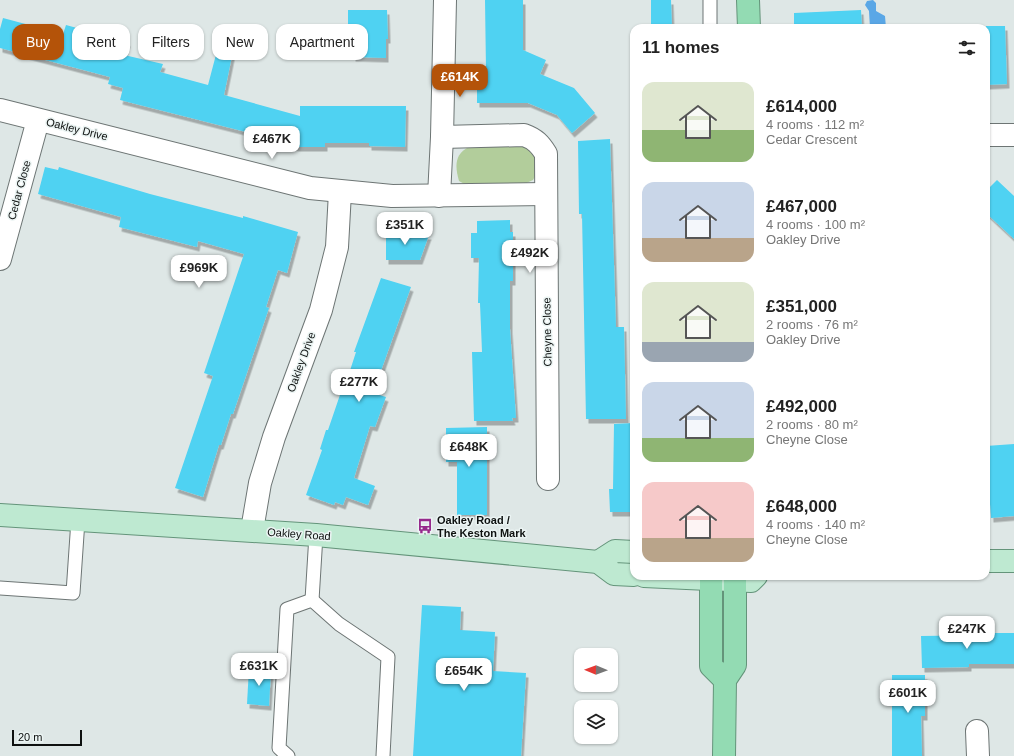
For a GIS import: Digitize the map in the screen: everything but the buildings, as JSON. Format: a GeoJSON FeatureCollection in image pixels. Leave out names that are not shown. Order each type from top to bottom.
{"type":"FeatureCollection","features":[{"type":"Feature","properties":{"kind":"highway"},"geometry":{"type":"LineString","coordinates":[[748,0],[749,24]]}},
{"type":"Feature","properties":{"kind":"highway"},"geometry":{"type":"LineString","coordinates":[[711,580],[711,666],[724,680]]}},
{"type":"Feature","properties":{"kind":"highway"},"geometry":{"type":"LineString","coordinates":[[724,756],[724,680],[735,665],[735,580]]}},
{"type":"Feature","properties":{"kind":"main road","name":"Oakley Road"},"geometry":{"type":"LineString","coordinates":[[0,515],[316,535],[598,562]]}},
{"type":"Feature","properties":{"kind":"main road"},"geometry":{"type":"LineString","coordinates":[[630,552],[616,551],[598,562],[614,574],[630,575]]}},
{"type":"Feature","properties":{"kind":"main road"},"geometry":{"type":"LineString","coordinates":[[990,561],[1014,560]]}},
{"type":"Feature","properties":{"kind":"street"},"geometry":{"type":"LineString","coordinates":[[439,196],[445,0]]}},
{"type":"Feature","properties":{"kind":"street","name":"Oakley Drive"},"geometry":{"type":"LineString","coordinates":[[0,110],[212,162],[310,188],[392,196],[546,194]]}},
{"type":"Feature","properties":{"kind":"street","name":"Cedar Close"},"geometry":{"type":"LineString","coordinates":[[0,259],[38,120]]}},
{"type":"Feature","properties":{"kind":"street","name":"Cheyne Close"},"geometry":{"type":"LineString","coordinates":[[442,137],[524,135],[533,138],[541,145],[546,154],[548,479]]}},
{"type":"Feature","properties":{"kind":"street"},"geometry":{"type":"LineString","coordinates":[[990,135],[1014,135]]}},
{"type":"Feature","properties":{"kind":"street","name":"Oakley Drive"},"geometry":{"type":"LineString","coordinates":[[252,530],[260,484],[274,437],[321,310],[337,247],[340,192]]}},
{"type":"Feature","properties":{"kind":"street"},"geometry":{"type":"LineString","coordinates":[[977,731],[978,756]]}},
{"type":"Feature","properties":{"kind":"lane"},"geometry":{"type":"LineString","coordinates":[[710,0],[710,24]]}},
{"type":"Feature","properties":{"kind":"lane"},"geometry":{"type":"LineString","coordinates":[[0,588],[73,593],[78,520]]}},
{"type":"Feature","properties":{"kind":"lane"},"geometry":{"type":"LineString","coordinates":[[312,600],[316,535]]}},
{"type":"Feature","properties":{"kind":"lane"},"geometry":{"type":"LineString","coordinates":[[288,756],[279,748],[287,609],[312,600]]}},
{"type":"Feature","properties":{"kind":"lane"},"geometry":{"type":"LineString","coordinates":[[312,600],[339,624],[388,657],[383,756]]}},
{"type":"Feature","properties":{"kind":"green space"},"geometry":{"type":"Polygon","coordinates":[[[469,147],[527,147],[535,154],[538,171],[533,180],[522,185],[468,186],[459,181],[456,166],[458,157],[469,147]]]}},
{"type":"Feature","properties":{"kind":"water"},"geometry":{"type":"Polygon","coordinates":[[[873,0],[876,3],[876,11],[885,16],[886,24],[870,24],[869,11],[865,5],[867,1],[873,0]]]}},
{"type":"Feature","properties":{"kind":"place","name":"Oakley Road / The Keston Mark"},"geometry":{"type":"Point","coordinates":[425,526]}}]}
